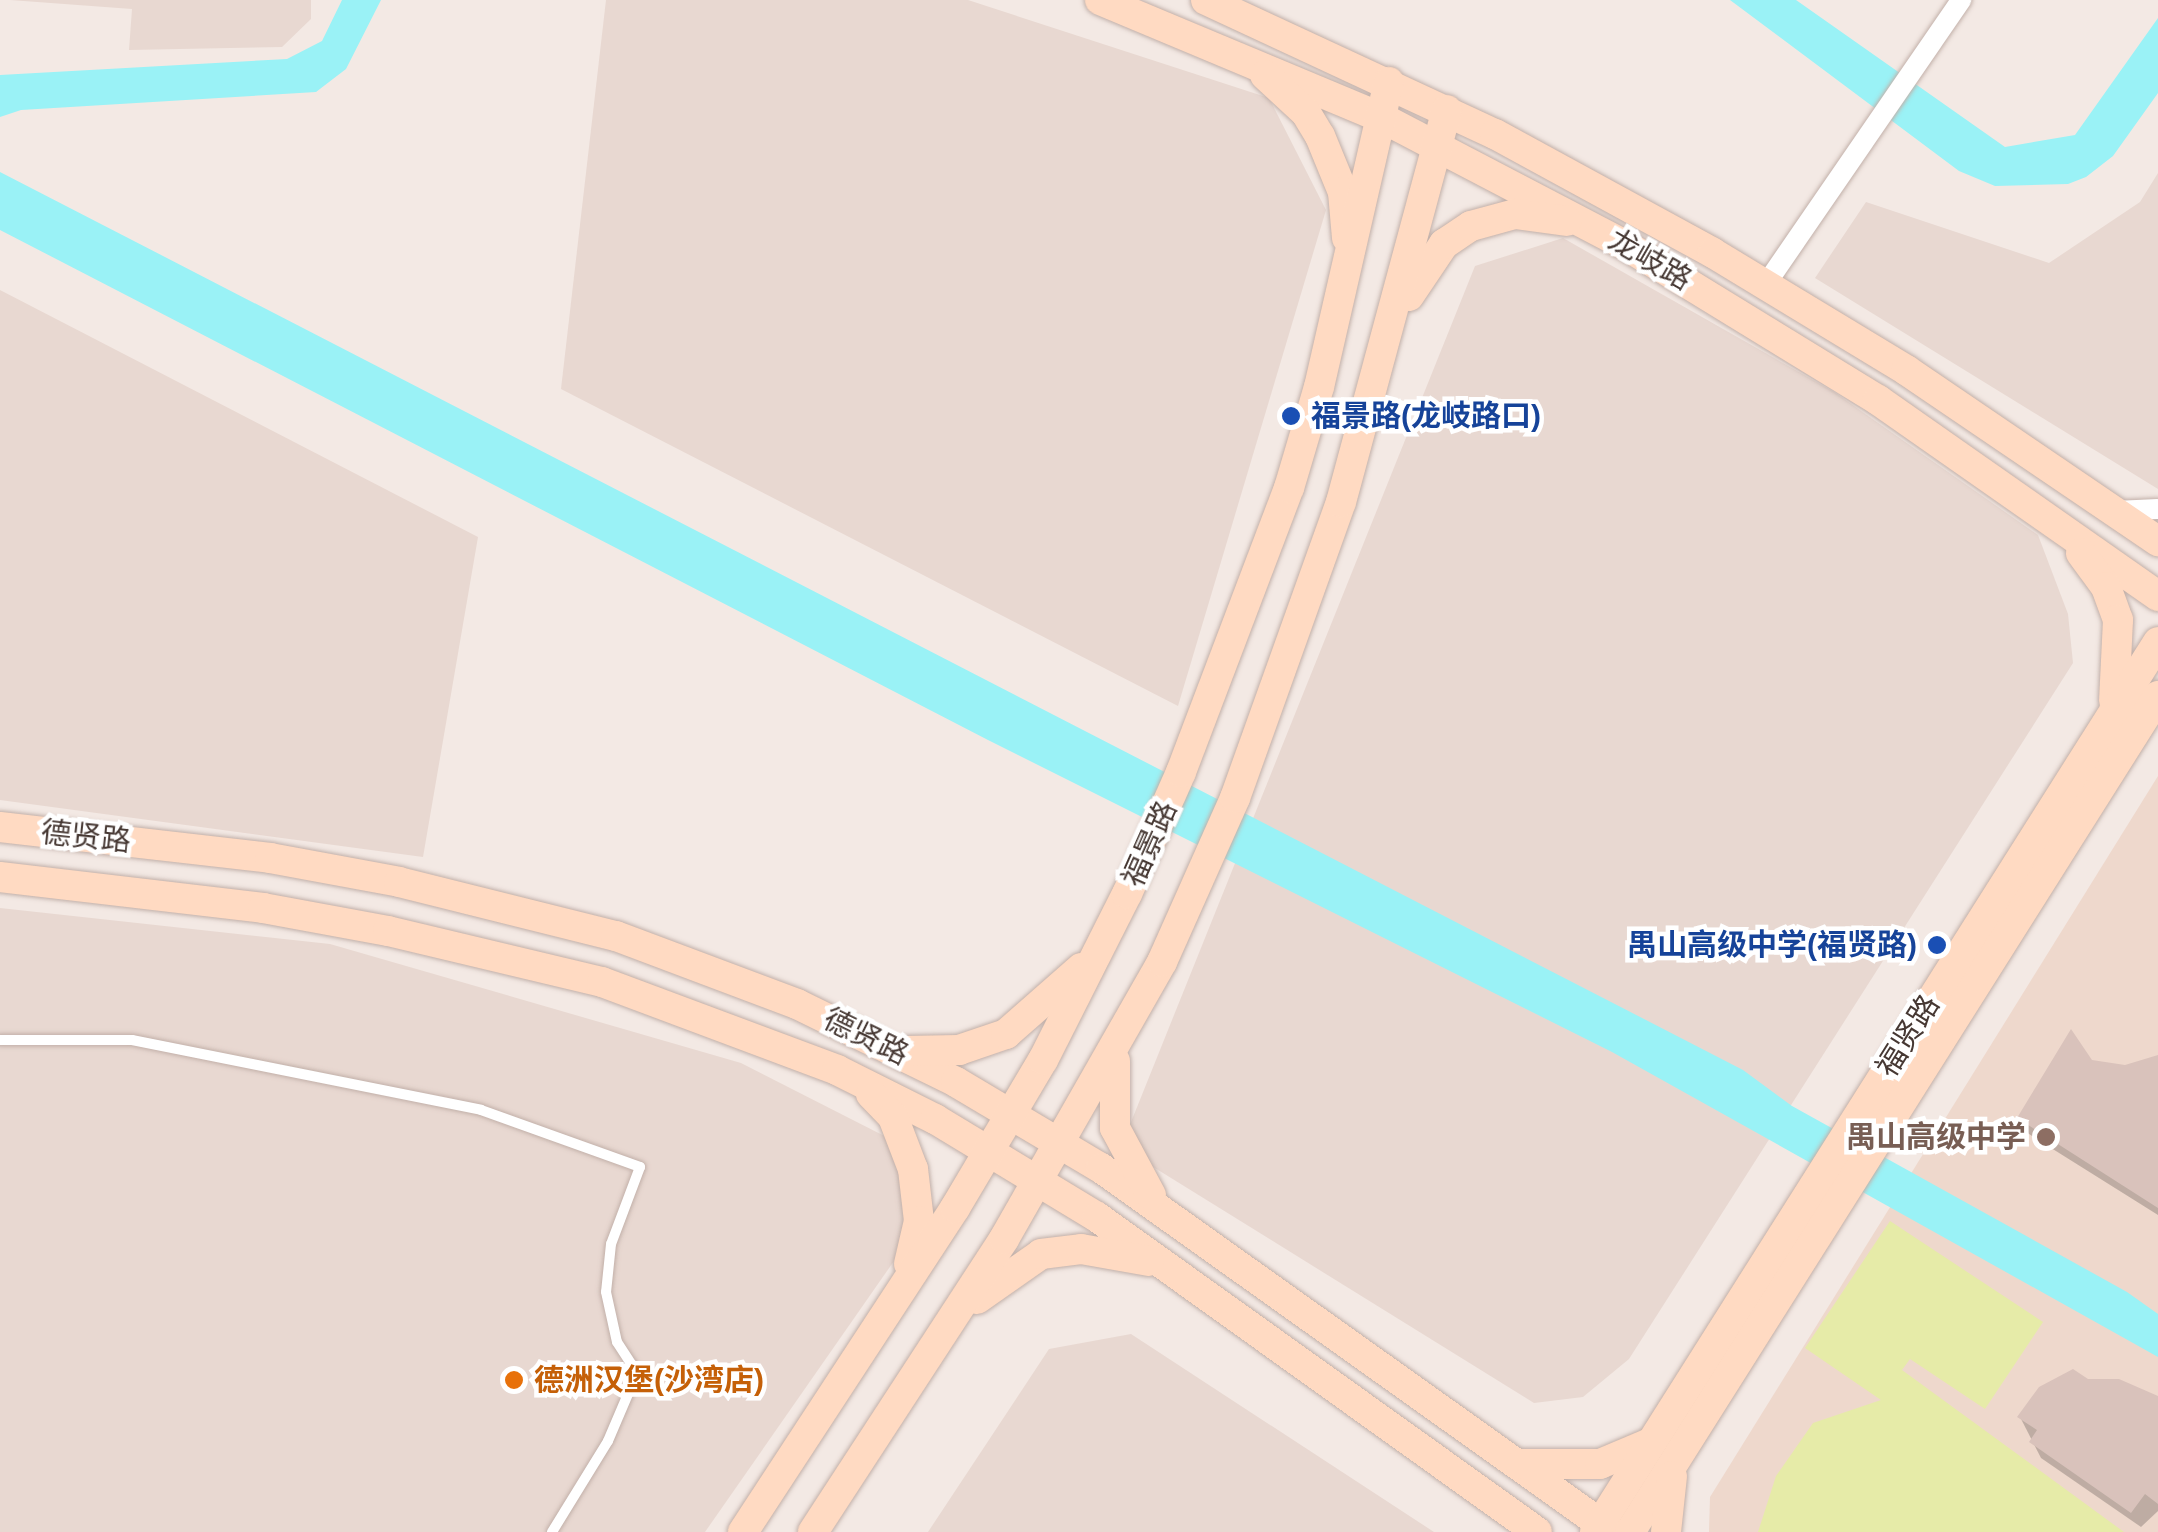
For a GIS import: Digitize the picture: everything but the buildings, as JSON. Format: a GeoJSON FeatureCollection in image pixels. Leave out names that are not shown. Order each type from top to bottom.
{"type":"FeatureCollection","features":[{"type":"Feature","properties":{"kind":"street","name":"龙岐路"},"geometry":{"type":"LineString","coordinates":[[1100,0],[1240,54],[1384,119],[1603,233],[1878,400],[2158,596]]}},
{"type":"Feature","properties":{"kind":"street","name":"龙岐路"},"geometry":{"type":"LineString","coordinates":[[1206,0],[1447,110],[1766,284],[2158,541]]}},
{"type":"Feature","properties":{"kind":"street"},"geometry":{"type":"LineString","coordinates":[[1766,284],[1960,0]]}},
{"type":"Feature","properties":{"kind":"street"},"geometry":{"type":"LineString","coordinates":[[1240,54],[1288,94],[1320,136],[1343,192],[1346,273]]}},
{"type":"Feature","properties":{"kind":"street","name":"福景路"},"geometry":{"type":"LineString","coordinates":[[744,1532],[1011,1113],[1106,939],[1182,772],[1289,488],[1384,119],[1388,82]]}},
{"type":"Feature","properties":{"kind":"street","name":"福景路"},"geometry":{"type":"LineString","coordinates":[[812,1532],[948,1324],[1116,1052],[1208,861],[1341,502],[1447,110]]}},
{"type":"Feature","properties":{"kind":"street"},"geometry":{"type":"LineString","coordinates":[[1384,354],[1430,261],[1471,226],[1515,214],[1554,216],[1603,233]]}},
{"type":"Feature","properties":{"kind":"street"},"geometry":{"type":"LineString","coordinates":[[2115,511],[2158,509]]}},
{"type":"Feature","properties":{"kind":"street"},"geometry":{"type":"LineString","coordinates":[[2065,530],[2106,587],[2118,620],[2120,667],[2108,718]]}},
{"type":"Feature","properties":{"kind":"street","name":"福贤路"},"geometry":{"type":"LineString","coordinates":[[1603,1529],[1664,1450],[1821,1201],[2108,718],[2158,642]]}},
{"type":"Feature","properties":{"kind":"street","name":"福贤路"},"geometry":{"type":"LineString","coordinates":[[1869,1122],[2154,706]]}},
{"type":"Feature","properties":{"kind":"street","name":"德贤路"},"geometry":{"type":"LineString","coordinates":[[0,827],[270,858],[463,896],[678,957],[890,1047],[1061,1143],[1165,1213],[1603,1529]]}},
{"type":"Feature","properties":{"kind":"street","name":"德贤路"},"geometry":{"type":"LineString","coordinates":[[0,877],[263,908],[514,960],[662,1001],[859,1081],[1039,1180],[1537,1532]]}},
{"type":"Feature","properties":{"kind":"street"},"geometry":{"type":"LineString","coordinates":[[890,1047],[926,1055],[1006,1034],[1044,1006],[1106,939]]}},
{"type":"Feature","properties":{"kind":"street"},"geometry":{"type":"LineString","coordinates":[[1116,1052],[1115,1128],[1137,1176],[1165,1213]]}},
{"type":"Feature","properties":{"kind":"street"},"geometry":{"type":"LineString","coordinates":[[859,1081],[893,1116],[913,1168],[919,1221],[900,1291]]}},
{"type":"Feature","properties":{"kind":"street"},"geometry":{"type":"LineString","coordinates":[[948,1324],[1003,1276],[1041,1254],[1081,1248],[1160,1264]]}},
{"type":"Feature","properties":{"kind":"street"},"geometry":{"type":"LineString","coordinates":[[1515,1462],[1541,1468],[1600,1464],[1664,1450],[1666,1532]]}},
{"type":"Feature","properties":{"kind":"street","name":"福贤路"},"geometry":{"type":"LineString","coordinates":[[1630,1532],[1664,1450]]}},
{"type":"Feature","properties":{"kind":"street"},"geometry":{"type":"LineString","coordinates":[[1488,1496],[1514,1532]]}},
{"type":"Feature","properties":{"kind":"lane"},"geometry":{"type":"LineString","coordinates":[[0,1040],[132,1040],[296,1072],[481,1110],[640,1167],[611,1244],[606,1292],[617,1342],[637,1373],[608,1441],[552,1532]]}},
{"type":"Feature","properties":{"kind":"shaded area"},"geometry":{"type":"Polygon","coordinates":[[[10,0],[311,0],[311,19],[282,47],[129,50],[132,9],[10,0]]]}},
{"type":"Feature","properties":{"kind":"shaded area"},"geometry":{"type":"Polygon","coordinates":[[[606,0],[968,0],[1269,98],[1326,210],[1178,706],[561,389],[606,0]]]}},
{"type":"Feature","properties":{"kind":"shaded area"},"geometry":{"type":"Polygon","coordinates":[[[2158,173],[2158,489],[1815,278],[1866,202],[2049,263],[2140,202],[2158,173]]]}},
{"type":"Feature","properties":{"kind":"shaded area"},"geometry":{"type":"Polygon","coordinates":[[[1563,238],[1834,392],[2038,535],[2068,614],[2073,663],[1629,1359],[1583,1397],[1534,1403],[1121,1147],[1475,266],[1563,238]]]}},
{"type":"Feature","properties":{"kind":"shaded area"},"geometry":{"type":"Polygon","coordinates":[[[0,290],[478,537],[423,857],[0,800],[0,290]]]}},
{"type":"Feature","properties":{"kind":"shaded area","name":"禺山高级中学"},"geometry":{"type":"Polygon","coordinates":[[[2158,776],[2158,1532],[1709,1532],[1710,1497],[2158,776]]]}},
{"type":"Feature","properties":{"kind":"shaded area"},"geometry":{"type":"Polygon","coordinates":[[[0,908],[330,944],[741,1063],[902,1145],[917,1228],[705,1532],[0,1532],[0,908]]]}},
{"type":"Feature","properties":{"kind":"shaded area"},"geometry":{"type":"Polygon","coordinates":[[[1131,1334],[1434,1532],[928,1532],[1049,1349],[1131,1334]]]}},
{"type":"Feature","properties":{"kind":"green space"},"geometry":{"type":"Polygon","coordinates":[[[1890,1221],[2043,1322],[1985,1409],[1910,1359],[1902,1370],[2124,1532],[1758,1532],[1776,1476],[1813,1423],[1881,1400],[1805,1348],[1890,1221]]]}},
{"type":"Feature","properties":{"kind":"water"},"geometry":{"type":"Polygon","coordinates":[[[342,0],[381,0],[346,69],[316,92],[21,110],[0,117],[0,75],[287,59],[322,41],[342,0]]]}},
{"type":"Feature","properties":{"kind":"water"},"geometry":{"type":"Polygon","coordinates":[[[1730,0],[1796,0],[2005,147],[2075,135],[2158,18],[2158,93],[2113,156],[2086,177],[2068,184],[1995,186],[1959,171],[1730,0]]]}},
{"type":"Feature","properties":{"kind":"water"},"geometry":{"type":"Polygon","coordinates":[[[0,172],[1743,1070],[1792,1106],[2127,1292],[2158,1314],[2158,1357],[1612,1052],[988,740],[0,230],[0,172]]]}},
{"type":"Feature","properties":{"kind":"place","name":"福景路(龙岐路口)"},"geometry":{"type":"Point","coordinates":[1291,416]}},
{"type":"Feature","properties":{"kind":"place","name":"禺山高级中学(福贤路)"},"geometry":{"type":"Point","coordinates":[1937,945]}},
{"type":"Feature","properties":{"kind":"place","name":"禺山高级中学"},"geometry":{"type":"Point","coordinates":[2046,1137]}},
{"type":"Feature","properties":{"kind":"place","name":"德洲汉堡(沙湾店)"},"geometry":{"type":"Point","coordinates":[514,1380]}}]}
